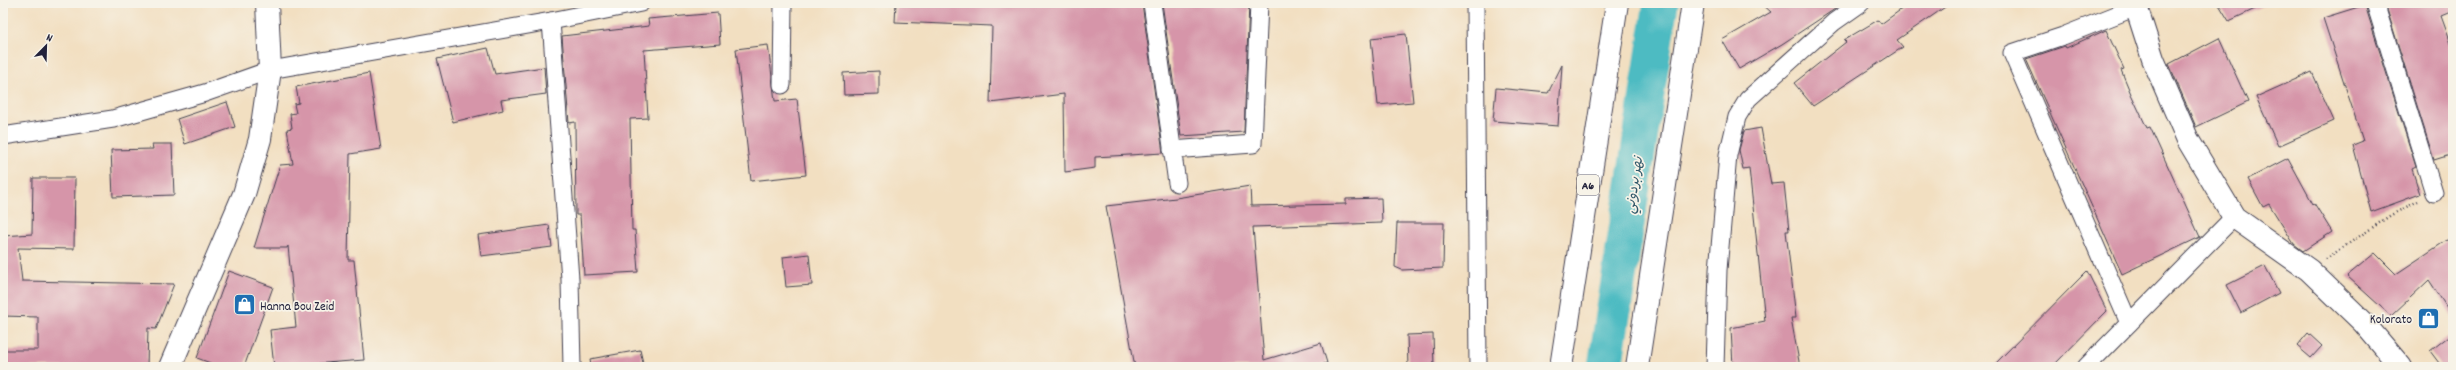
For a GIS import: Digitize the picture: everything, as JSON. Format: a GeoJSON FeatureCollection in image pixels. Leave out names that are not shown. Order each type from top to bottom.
{"type":"FeatureCollection","features":[{"type":"Feature","properties":{"kind":"main road"},"geometry":{"type":"LineString","coordinates":[[170,367],[244,194],[260,139],[270,70],[267,3]]}},
{"type":"Feature","properties":{"kind":"main road","name":"A6"},"geometry":{"type":"LineString","coordinates":[[1561,367],[1617,3]]}},
{"type":"Feature","properties":{"kind":"main road"},"geometry":{"type":"LineString","coordinates":[[1637,367],[1693,3]]}},
{"type":"Feature","properties":{"kind":"main road"},"geometry":{"type":"LineString","coordinates":[[2135,5],[2153,59],[2188,140],[2234,217],[2309,270],[2363,322],[2401,367]]}},
{"type":"Feature","properties":{"kind":"main road"},"geometry":{"type":"LineString","coordinates":[[1647,300],[1654,335],[1653,367]]}},
{"type":"Feature","properties":{"kind":"street"},"geometry":{"type":"LineString","coordinates":[[3,136],[113,119],[205,93],[270,70],[551,21],[641,3]]}},
{"type":"Feature","properties":{"kind":"street"},"geometry":{"type":"LineString","coordinates":[[782,85],[783,3]]}},
{"type":"Feature","properties":{"kind":"street"},"geometry":{"type":"LineString","coordinates":[[1152,3],[1177,183]]}},
{"type":"Feature","properties":{"kind":"street"},"geometry":{"type":"LineString","coordinates":[[1172,150],[1253,144],[1259,3]]}},
{"type":"Feature","properties":{"kind":"street"},"geometry":{"type":"LineString","coordinates":[[1475,3],[1478,367]]}},
{"type":"Feature","properties":{"kind":"street"},"geometry":{"type":"LineString","coordinates":[[1715,367],[1718,270],[1725,186],[1728,155],[1737,116],[1748,99],[1834,22],[1861,3]]}},
{"type":"Feature","properties":{"kind":"street"},"geometry":{"type":"LineString","coordinates":[[2375,3],[2434,193]]}},
{"type":"Feature","properties":{"kind":"street"},"geometry":{"type":"LineString","coordinates":[[2130,323],[2012,53],[2063,36],[2135,5]]}},
{"type":"Feature","properties":{"kind":"street"},"geometry":{"type":"LineString","coordinates":[[551,21],[570,279],[572,367]]}},
{"type":"Feature","properties":{"kind":"street"},"geometry":{"type":"LineString","coordinates":[[2086,367],[2234,217]]}},
{"type":"Feature","properties":{"kind":"path"},"geometry":{"type":"LineString","coordinates":[[2309,270],[2390,215],[2434,193]]}},
{"type":"Feature","properties":{"kind":"building"},"geometry":{"type":"Polygon","coordinates":[[[896,3],[1142,3],[1163,153],[1095,157],[1095,168],[1065,172],[1064,94],[990,103],[992,26],[895,22],[896,3]]]}},
{"type":"Feature","properties":{"kind":"building"},"geometry":{"type":"Polygon","coordinates":[[[1162,3],[1249,3],[1244,132],[1181,136],[1162,3]]]}},
{"type":"Feature","properties":{"kind":"building"},"geometry":{"type":"Polygon","coordinates":[[[1761,3],[1844,3],[1782,44],[1739,69],[1722,40],[1771,12],[1761,3]]]}},
{"type":"Feature","properties":{"kind":"building"},"geometry":{"type":"Polygon","coordinates":[[[1910,3],[1951,3],[1897,40],[1903,47],[1813,106],[1794,83],[1846,42],[1844,40],[1878,20],[1881,24],[1910,3]]]}},
{"type":"Feature","properties":{"kind":"building"},"geometry":{"type":"Polygon","coordinates":[[[2218,3],[2268,3],[2229,21],[2218,3]]]}},
{"type":"Feature","properties":{"kind":"building"},"geometry":{"type":"Polygon","coordinates":[[[2385,3],[2453,3],[2453,11],[2441,16],[2453,49],[2453,154],[2434,160],[2385,3]]]}},
{"type":"Feature","properties":{"kind":"building"},"geometry":{"type":"Polygon","coordinates":[[[2365,5],[2416,167],[2412,169],[2420,194],[2371,212],[2353,145],[2363,141],[2323,18],[2365,5]]]}},
{"type":"Feature","properties":{"kind":"building"},"geometry":{"type":"Polygon","coordinates":[[[718,13],[720,44],[644,50],[648,118],[630,119],[632,230],[635,230],[638,272],[584,275],[580,215],[576,215],[575,122],[569,123],[562,36],[649,26],[648,19],[718,13]]]}},
{"type":"Feature","properties":{"kind":"building"},"geometry":{"type":"Polygon","coordinates":[[[2106,30],[2124,69],[2121,70],[2131,94],[2147,128],[2150,127],[2200,237],[2122,274],[2026,59],[2065,46],[2066,48],[2106,30]]]}},
{"type":"Feature","properties":{"kind":"building"},"geometry":{"type":"Polygon","coordinates":[[[1406,34],[1413,102],[1378,105],[1371,38],[1406,34]]]}},
{"type":"Feature","properties":{"kind":"building"},"geometry":{"type":"Polygon","coordinates":[[[2219,38],[2248,102],[2196,127],[2169,64],[2219,38]]]}},
{"type":"Feature","properties":{"kind":"building"},"geometry":{"type":"Polygon","coordinates":[[[768,45],[775,101],[797,99],[806,175],[751,181],[736,49],[768,45]]]}},
{"type":"Feature","properties":{"kind":"building"},"geometry":{"type":"Polygon","coordinates":[[[488,48],[495,74],[544,67],[546,94],[501,100],[503,110],[453,122],[437,59],[488,48]]]}},
{"type":"Feature","properties":{"kind":"building"},"geometry":{"type":"Polygon","coordinates":[[[1562,65],[1558,126],[1493,121],[1496,88],[1548,93],[1562,65]]]}},
{"type":"Feature","properties":{"kind":"building"},"geometry":{"type":"Polygon","coordinates":[[[879,71],[879,94],[844,95],[843,73],[879,71]]]}},
{"type":"Feature","properties":{"kind":"building"},"geometry":{"type":"Polygon","coordinates":[[[2312,72],[2334,121],[2278,146],[2256,97],[2312,72]]]}},
{"type":"Feature","properties":{"kind":"building"},"geometry":{"type":"Polygon","coordinates":[[[369,73],[381,149],[350,154],[348,260],[354,260],[364,360],[274,367],[270,330],[296,327],[288,246],[287,248],[254,248],[280,165],[293,164],[287,129],[292,128],[290,114],[296,113],[294,104],[299,103],[296,87],[369,73]]]}},
{"type":"Feature","properties":{"kind":"building"},"geometry":{"type":"Polygon","coordinates":[[[227,102],[235,127],[185,144],[177,119],[227,102]]]}},
{"type":"Feature","properties":{"kind":"building"},"geometry":{"type":"Polygon","coordinates":[[[1761,128],[1771,184],[1784,183],[1789,231],[1786,231],[1796,318],[1791,318],[1800,367],[1733,367],[1731,328],[1765,321],[1749,168],[1743,169],[1739,150],[1744,131],[1761,128]]]}},
{"type":"Feature","properties":{"kind":"building"},"geometry":{"type":"Polygon","coordinates":[[[152,144],[172,144],[174,195],[113,197],[111,150],[153,149],[152,144]]]}},
{"type":"Feature","properties":{"kind":"building"},"geometry":{"type":"Polygon","coordinates":[[[2288,158],[2313,204],[2314,203],[2332,232],[2303,251],[2294,244],[2269,204],[2263,207],[2248,179],[2288,158]]]}},
{"type":"Feature","properties":{"kind":"building"},"geometry":{"type":"Polygon","coordinates":[[[33,178],[75,178],[74,249],[18,248],[22,281],[174,284],[156,329],[148,328],[147,367],[94,365],[94,367],[3,367],[3,350],[38,350],[38,317],[3,316],[3,236],[32,234],[33,178]]]}},
{"type":"Feature","properties":{"kind":"building"},"geometry":{"type":"Polygon","coordinates":[[[1250,186],[1251,206],[1346,204],[1346,199],[1381,198],[1382,223],[1253,227],[1264,360],[1321,343],[1327,363],[1316,367],[1135,367],[1106,206],[1176,198],[1250,186]]]}},
{"type":"Feature","properties":{"kind":"building"},"geometry":{"type":"Polygon","coordinates":[[[1397,223],[1444,223],[1443,268],[1402,270],[1395,267],[1397,223]]]}},
{"type":"Feature","properties":{"kind":"building"},"geometry":{"type":"Polygon","coordinates":[[[549,225],[552,247],[481,256],[478,235],[549,225]]]}},
{"type":"Feature","properties":{"kind":"building"},"geometry":{"type":"Polygon","coordinates":[[[2453,236],[2453,317],[2429,280],[2391,316],[2347,276],[2375,253],[2396,274],[2453,236]]]}},
{"type":"Feature","properties":{"kind":"building"},"geometry":{"type":"Polygon","coordinates":[[[809,254],[812,285],[786,287],[783,257],[809,254]]]}},
{"type":"Feature","properties":{"kind":"building"},"geometry":{"type":"Polygon","coordinates":[[[2265,266],[2279,293],[2241,313],[2227,285],[2265,266]]]}},
{"type":"Feature","properties":{"kind":"building"},"geometry":{"type":"Polygon","coordinates":[[[229,271],[273,287],[244,367],[221,367],[197,358],[229,271]]]}},
{"type":"Feature","properties":{"kind":"building"},"geometry":{"type":"Polygon","coordinates":[[[2087,271],[2107,311],[2052,367],[1992,367],[2087,271]]]}},
{"type":"Feature","properties":{"kind":"building"},"geometry":{"type":"Polygon","coordinates":[[[2308,333],[2322,346],[2311,358],[2297,346],[2308,333]]]}},
{"type":"Feature","properties":{"kind":"building"},"geometry":{"type":"Polygon","coordinates":[[[2453,333],[2453,367],[2442,367],[2430,351],[2453,333]]]}},
{"type":"Feature","properties":{"kind":"building"},"geometry":{"type":"Polygon","coordinates":[[[1433,334],[1434,367],[1408,367],[1407,335],[1433,334]]]}},
{"type":"Feature","properties":{"kind":"building"},"geometry":{"type":"Polygon","coordinates":[[[640,350],[644,367],[591,367],[590,359],[640,350]]]}},
{"type":"Feature","properties":{"kind":"waterway","name":"نهر بردوني"},"geometry":{"type":"LineString","coordinates":[[1605,367],[1661,3]]}},
{"type":"Feature","properties":{"kind":"place","name":"Hanna Bou Zeid"},"geometry":{"type":"Point","coordinates":[244,305]}},
{"type":"Feature","properties":{"kind":"place","name":"Kolorato"},"geometry":{"type":"Point","coordinates":[2428,318]}}]}
